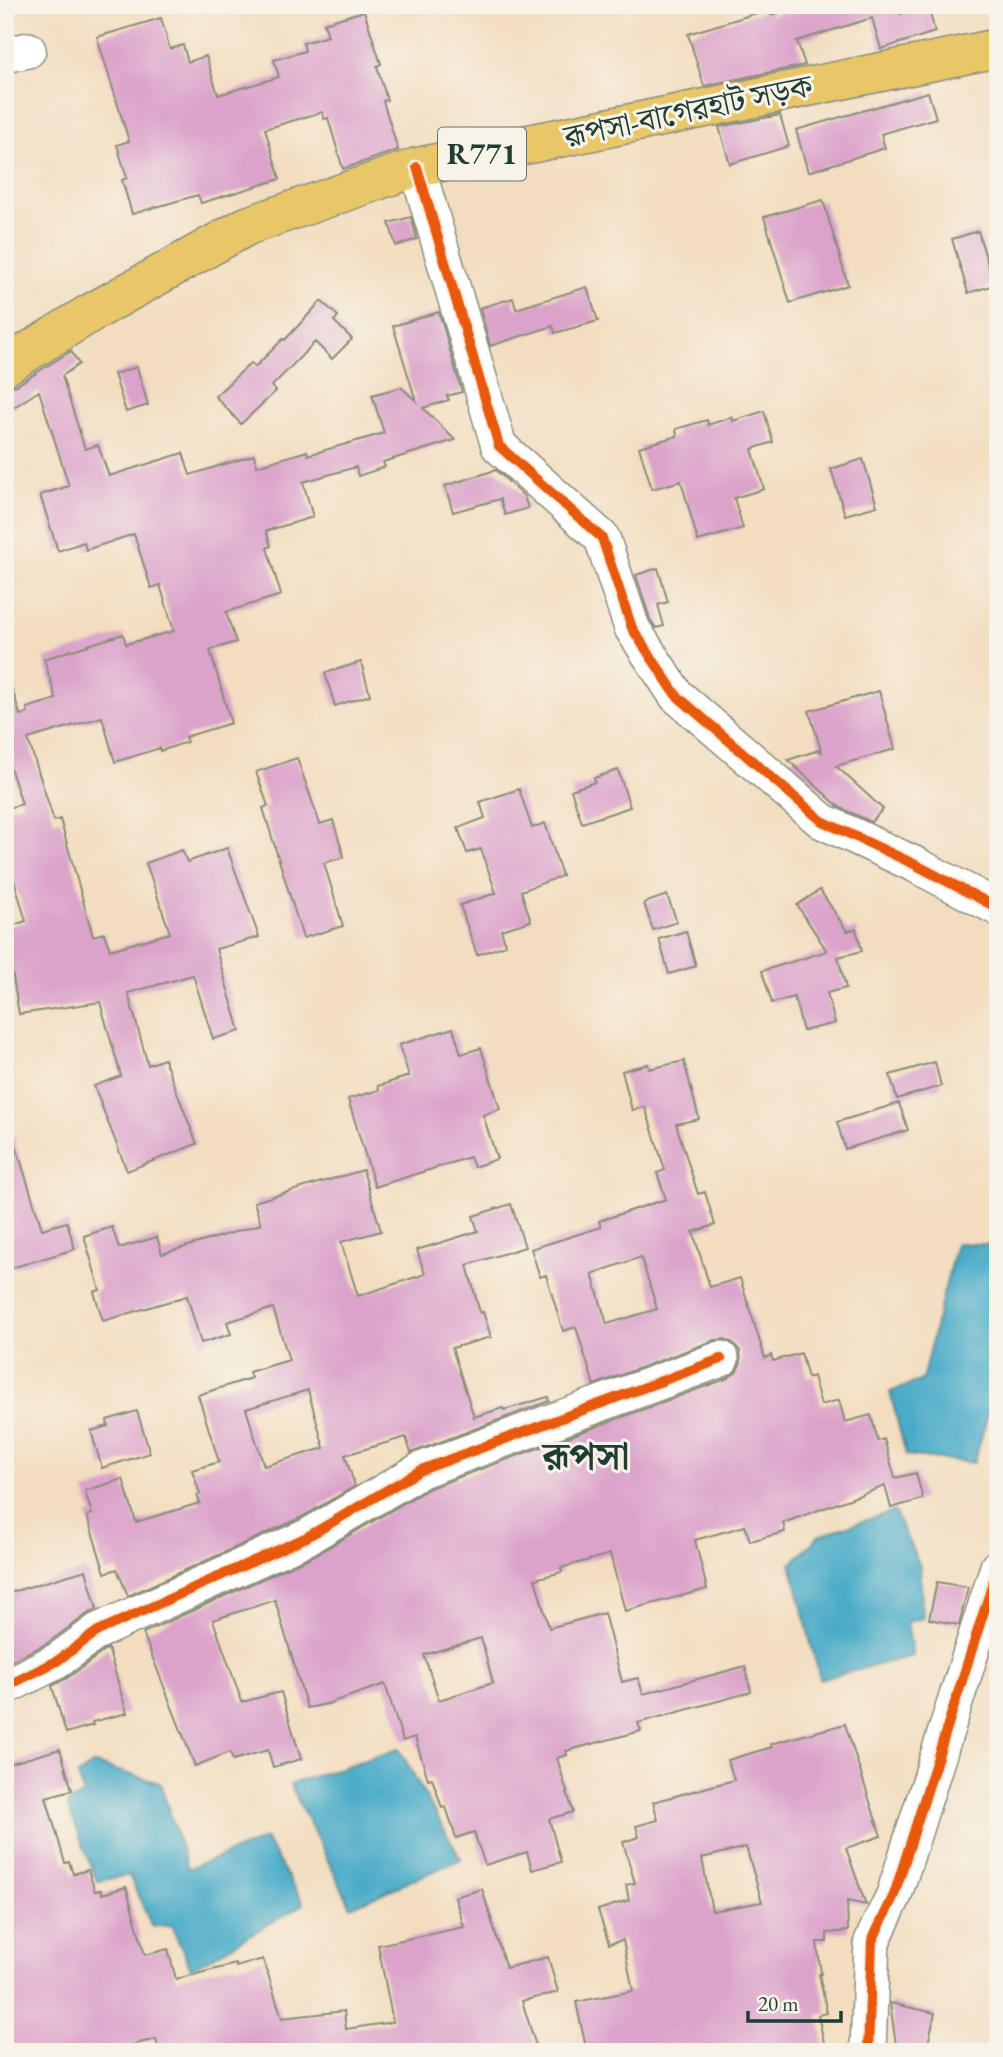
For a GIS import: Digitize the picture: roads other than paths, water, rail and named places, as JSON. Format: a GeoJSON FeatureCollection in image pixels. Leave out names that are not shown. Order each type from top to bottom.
{"type":"FeatureCollection","features":[{"type":"Feature","properties":{"kind":"main road","name":"রূপসা-বাগেরহাট সড়ক"},"geometry":{"type":"LineString","coordinates":[[5,366],[89,314],[247,226],[417,167],[998,48]]}},
{"type":"Feature","properties":{"kind":"street"},"geometry":{"type":"LineString","coordinates":[[417,167],[499,446],[602,538],[632,628],[676,695],[822,821],[916,865],[998,908]]}},
{"type":"Feature","properties":{"kind":"street"},"geometry":{"type":"LineString","coordinates":[[5,1687],[57,1661],[98,1631],[307,1537],[421,1470],[721,1359]]}},
{"type":"Feature","properties":{"kind":"street"},"geometry":{"type":"LineString","coordinates":[[868,2052],[872,1941],[894,1895],[998,1567]]}},
{"type":"Feature","properties":{"kind":"water"},"geometry":{"type":"Polygon","coordinates":[[[956,1243],[998,1245],[998,1379],[974,1463],[906,1455],[890,1392],[922,1380],[956,1243]]]}},
{"type":"Feature","properties":{"kind":"water"},"geometry":{"type":"Polygon","coordinates":[[[894,1511],[920,1566],[923,1618],[907,1622],[913,1656],[820,1679],[791,1564],[820,1535],[894,1511]]]}},
{"type":"Feature","properties":{"kind":"water"},"geometry":{"type":"Polygon","coordinates":[[[399,1749],[461,1859],[351,1907],[290,1784],[399,1749]]]}},
{"type":"Feature","properties":{"kind":"water"},"geometry":{"type":"Polygon","coordinates":[[[94,1764],[160,1783],[188,1869],[265,1839],[304,1904],[191,1969],[171,1925],[152,1927],[129,1875],[97,1881],[67,1804],[83,1794],[78,1775],[94,1764]]]}},
{"type":"Feature","properties":{"kind":"district","name":"রূপসা"},"geometry":{"type":"Point","coordinates":[586,1456]}}]}
